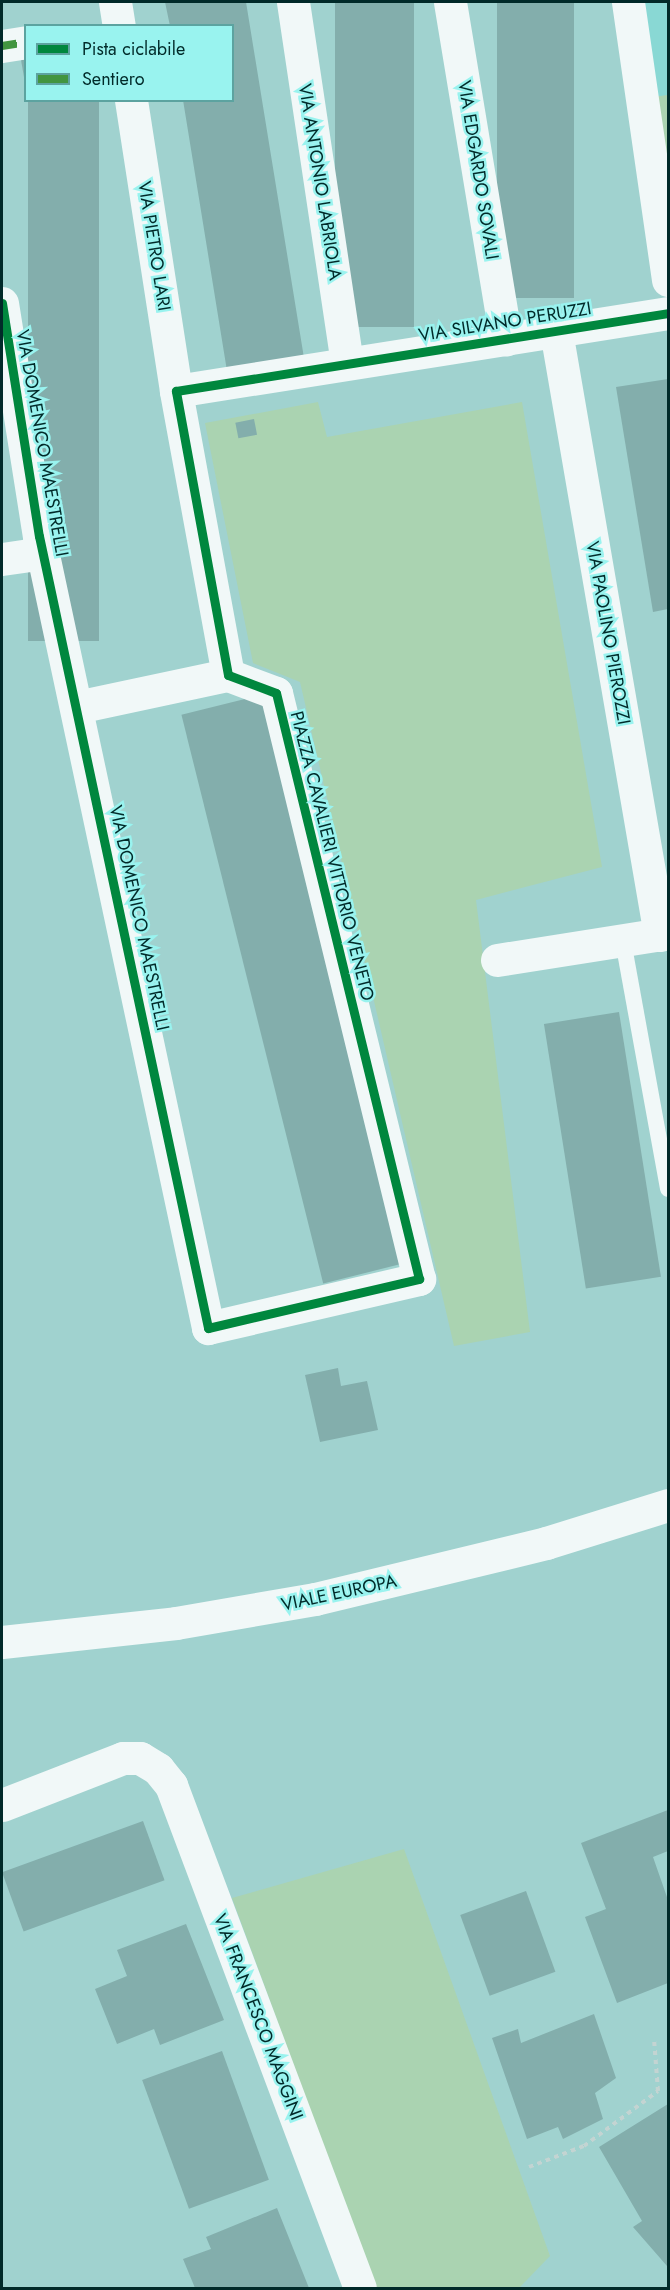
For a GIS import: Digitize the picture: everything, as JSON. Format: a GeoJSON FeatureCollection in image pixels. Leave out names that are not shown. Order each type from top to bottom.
{"type":"FeatureCollection","features":[{"type":"Feature","properties":{"kind":"street"},"geometry":{"type":"LineString","coordinates":[[116,2],[119,24]]}},
{"type":"Feature","properties":{"kind":"street","name":"VIA ANTONIO LABRIOLA"},"geometry":{"type":"LineString","coordinates":[[293,2],[347,363]]}},
{"type":"Feature","properties":{"kind":"street","name":"VIA EDGARDO SOVALI"},"geometry":{"type":"LineString","coordinates":[[450,2],[506,339]]}},
{"type":"Feature","properties":{"kind":"street"},"geometry":{"type":"LineString","coordinates":[[628,2],[669,280]]}},
{"type":"Feature","properties":{"kind":"street"},"geometry":{"type":"LineString","coordinates":[[2,46],[24,42]]}},
{"type":"Feature","properties":{"kind":"street","name":"VIA PIETRO LARI"},"geometry":{"type":"LineString","coordinates":[[131,102],[176,391]]}},
{"type":"Feature","properties":{"kind":"street","name":"VIA DOMENICO MAESTRELLI"},"geometry":{"type":"LineString","coordinates":[[2,303],[43,553],[208,1328],[419,1279]]}},
{"type":"Feature","properties":{"kind":"street","name":"VIA SILVANO PERUZZI"},"geometry":{"type":"LineString","coordinates":[[347,363],[669,313]]}},
{"type":"Feature","properties":{"kind":"street","name":"VIA PAOLINO PIEROZZI"},"geometry":{"type":"LineString","coordinates":[[556,331],[664,934]]}},
{"type":"Feature","properties":{"kind":"street"},"geometry":{"type":"LineString","coordinates":[[77,707],[228,675],[176,391],[347,363]]}},
{"type":"Feature","properties":{"kind":"street"},"geometry":{"type":"LineString","coordinates":[[2,559],[43,553]]}},
{"type":"Feature","properties":{"kind":"street","name":"PIAZZA CAVALIERI VITTORIO VENETO"},"geometry":{"type":"LineString","coordinates":[[228,675],[276,693],[419,1279]]}},
{"type":"Feature","properties":{"kind":"street"},"geometry":{"type":"LineString","coordinates":[[497,960],[664,934]]}},
{"type":"Feature","properties":{"kind":"street","name":"VIALE EUROPA"},"geometry":{"type":"LineString","coordinates":[[2,1642],[176,1623],[315,1599],[556,1540],[669,1505]]}},
{"type":"Feature","properties":{"kind":"street","name":"VIA FRANCESCO MAGGINI"},"geometry":{"type":"LineString","coordinates":[[2,1805],[108,1763],[140,1758],[158,1769],[171,1785],[360,2289]]}},
{"type":"Feature","properties":{"kind":"lane"},"geometry":{"type":"LineString","coordinates":[[623,941],[669,1189]]}},
{"type":"Feature","properties":{"kind":"path"},"geometry":{"type":"LineString","coordinates":[[529,2168],[584,2146],[658,2091],[654,2039]]}},
{"type":"Feature","properties":{"kind":"shaded area"},"geometry":{"type":"Polygon","coordinates":[[[638,2],[668,2],[668,95],[653,97],[638,2]]]}},
{"type":"Feature","properties":{"kind":"green space"},"geometry":{"type":"Polygon","coordinates":[[[668,95],[668,192],[653,97],[668,95]]]}},
{"type":"Feature","properties":{"kind":"green space"},"geometry":{"type":"Polygon","coordinates":[[[318,402],[327,437],[522,402],[602,867],[476,900],[530,1332],[454,1346],[300,682],[253,663],[205,423],[318,402]]]}},
{"type":"Feature","properties":{"kind":"green space"},"geometry":{"type":"Polygon","coordinates":[[[404,1849],[550,2256],[519,2288],[376,2288],[232,1898],[404,1849]]]}},
{"type":"Feature","properties":{"kind":"building"},"geometry":{"type":"Polygon","coordinates":[[[165,2],[246,2],[304,358],[227,371],[183,102],[234,102],[234,24],[170,24],[165,2]]]}},
{"type":"Feature","properties":{"kind":"building"},"geometry":{"type":"Polygon","coordinates":[[[335,2],[414,2],[414,327],[335,327],[335,2]]]}},
{"type":"Feature","properties":{"kind":"building"},"geometry":{"type":"Polygon","coordinates":[[[497,2],[574,2],[574,298],[497,298],[497,2]]]}},
{"type":"Feature","properties":{"kind":"building"},"geometry":{"type":"Polygon","coordinates":[[[21,60],[24,60],[24,77],[21,60]]]}},
{"type":"Feature","properties":{"kind":"building"},"geometry":{"type":"Polygon","coordinates":[[[28,102],[99,102],[99,641],[28,641],[28,102]]]}},
{"type":"Feature","properties":{"kind":"building"},"geometry":{"type":"Polygon","coordinates":[[[668,379],[668,609],[653,612],[616,387],[668,379]]]}},
{"type":"Feature","properties":{"kind":"building"},"geometry":{"type":"Polygon","coordinates":[[[254,419],[257,435],[238,438],[235,423],[254,419]]]}},
{"type":"Feature","properties":{"kind":"building"},"geometry":{"type":"Polygon","coordinates":[[[261,695],[403,1264],[323,1283],[181,715],[261,695]]]}},
{"type":"Feature","properties":{"kind":"building"},"geometry":{"type":"Polygon","coordinates":[[[619,1012],[661,1277],[586,1289],[544,1024],[619,1012]]]}},
{"type":"Feature","properties":{"kind":"building"},"geometry":{"type":"Polygon","coordinates":[[[338,1368],[341,1386],[367,1381],[378,1430],[320,1442],[305,1375],[338,1368]]]}},
{"type":"Feature","properties":{"kind":"building"},"geometry":{"type":"Polygon","coordinates":[[[668,1810],[668,1851],[653,1857],[668,1900],[668,1983],[617,2003],[585,1917],[606,1909],[581,1843],[668,1810]]]}},
{"type":"Feature","properties":{"kind":"building"},"geometry":{"type":"Polygon","coordinates":[[[143,1821],[165,1880],[24,1932],[2,1872],[143,1821]]]}},
{"type":"Feature","properties":{"kind":"building"},"geometry":{"type":"Polygon","coordinates":[[[526,1891],[555,1972],[490,1996],[460,1915],[526,1891]]]}},
{"type":"Feature","properties":{"kind":"building"},"geometry":{"type":"Polygon","coordinates":[[[186,1924],[224,2020],[160,2045],[154,2029],[117,2044],[95,1989],[127,1976],[117,1950],[186,1924]]]}},
{"type":"Feature","properties":{"kind":"building"},"geometry":{"type":"Polygon","coordinates":[[[594,2014],[616,2078],[595,2093],[603,2119],[563,2139],[558,2127],[527,2139],[492,2038],[518,2029],[521,2043],[594,2014]]]}},
{"type":"Feature","properties":{"kind":"building"},"geometry":{"type":"Polygon","coordinates":[[[222,2051],[269,2180],[189,2209],[142,2080],[222,2051]]]}},
{"type":"Feature","properties":{"kind":"building"},"geometry":{"type":"Polygon","coordinates":[[[668,2104],[667,2266],[633,2227],[642,2221],[599,2147],[668,2104]]]}},
{"type":"Feature","properties":{"kind":"building"},"geometry":{"type":"Polygon","coordinates":[[[277,2208],[309,2288],[195,2288],[183,2259],[211,2249],[206,2237],[277,2208]]]}},
{"type":"Feature","properties":{"kind":"marked path"},"geometry":{"type":"LineString","coordinates":[[2,46],[24,42]]}},
{"type":"Feature","properties":{"kind":"cycle path"},"geometry":{"type":"LineString","coordinates":[[2,303],[39,536],[208,1328],[419,1279],[276,693],[228,675],[176,391],[668,313]]}}]}
